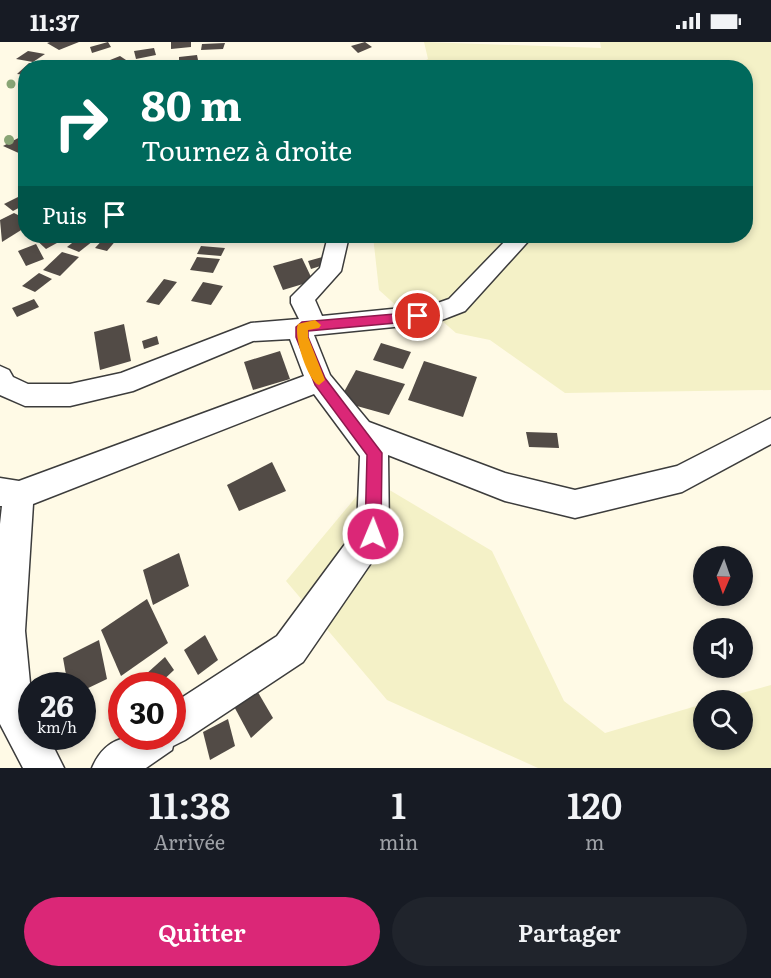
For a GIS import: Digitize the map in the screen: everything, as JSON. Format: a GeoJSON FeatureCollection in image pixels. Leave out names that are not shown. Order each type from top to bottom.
{"type":"FeatureCollection","features":[{"type":"Feature","properties":{"kind":"street"},"geometry":{"type":"LineString","coordinates":[[186,718],[290,650],[373,534],[374,453],[319,381],[302,337],[309,326],[303,297],[330,272],[337,243]]}},
{"type":"Feature","properties":{"kind":"street"},"geometry":{"type":"LineString","coordinates":[[0,377],[3,384],[25,395],[70,395],[124,383],[251,332],[434,314],[457,305],[515,243]]}},
{"type":"Feature","properties":{"kind":"street"},"geometry":{"type":"LineString","coordinates":[[44,768],[14,711],[4,664],[9,493],[319,381]]}},
{"type":"Feature","properties":{"kind":"street"},"geometry":{"type":"LineString","coordinates":[[359,431],[505,487],[575,504],[682,478],[771,429]]}},
{"type":"Feature","properties":{"kind":"street"},"geometry":{"type":"LineString","coordinates":[[112,768],[138,750]]}},
{"type":"Feature","properties":{"kind":"shaded area"},"geometry":{"type":"Polygon","coordinates":[[[424,42],[601,48],[600,42],[771,42],[771,390],[565,393],[490,340],[456,333],[434,314],[400,309],[379,290],[374,243],[753,243],[753,60],[426,60],[428,59],[424,42]]]}},
{"type":"Feature","properties":{"kind":"shaded area"},"geometry":{"type":"Polygon","coordinates":[[[371,479],[492,551],[564,701],[605,733],[693,707],[693,750],[753,750],[753,690],[771,685],[771,768],[538,768],[387,700],[286,581],[371,479]]]}},
{"type":"Feature","properties":{"kind":"building"},"geometry":{"type":"Polygon","coordinates":[[[50,42],[79,42],[59,50],[47,43],[50,42]]]}},
{"type":"Feature","properties":{"kind":"building"},"geometry":{"type":"Polygon","coordinates":[[[108,42],[111,47],[92,53],[90,47],[108,42]]]}},
{"type":"Feature","properties":{"kind":"building"},"geometry":{"type":"Polygon","coordinates":[[[171,42],[191,42],[191,47],[171,49],[171,42]]]}},
{"type":"Feature","properties":{"kind":"building"},"geometry":{"type":"Polygon","coordinates":[[[365,42],[372,47],[358,53],[351,46],[365,42]]]}},
{"type":"Feature","properties":{"kind":"building"},"geometry":{"type":"Polygon","coordinates":[[[225,43],[223,49],[201,50],[202,44],[225,43]]]}},
{"type":"Feature","properties":{"kind":"building"},"geometry":{"type":"Polygon","coordinates":[[[154,48],[156,55],[136,59],[134,51],[154,48]]]}},
{"type":"Feature","properties":{"kind":"building"},"geometry":{"type":"Polygon","coordinates":[[[28,51],[45,54],[36,60],[16,59],[28,51]]]}},
{"type":"Feature","properties":{"kind":"building"},"geometry":{"type":"Polygon","coordinates":[[[197,55],[198,60],[179,60],[179,57],[197,55]]]}},
{"type":"Feature","properties":{"kind":"building"},"geometry":{"type":"Polygon","coordinates":[[[120,56],[126,60],[110,60],[120,56]]]}},
{"type":"Feature","properties":{"kind":"building"},"geometry":{"type":"Polygon","coordinates":[[[18,138],[18,153],[3,146],[18,138]]]}},
{"type":"Feature","properties":{"kind":"building"},"geometry":{"type":"Polygon","coordinates":[[[18,197],[18,208],[13,211],[4,204],[18,197]]]}},
{"type":"Feature","properties":{"kind":"building"},"geometry":{"type":"Polygon","coordinates":[[[14,213],[18,215],[18,232],[2,242],[0,220],[14,213]]]}},
{"type":"Feature","properties":{"kind":"building"},"geometry":{"type":"Polygon","coordinates":[[[40,243],[57,243],[46,249],[40,243]]]}},
{"type":"Feature","properties":{"kind":"building"},"geometry":{"type":"Polygon","coordinates":[[[72,243],[90,243],[79,252],[67,247],[72,243]]]}},
{"type":"Feature","properties":{"kind":"building"},"geometry":{"type":"Polygon","coordinates":[[[100,243],[114,243],[107,251],[95,248],[100,243]]]}},
{"type":"Feature","properties":{"kind":"building"},"geometry":{"type":"Polygon","coordinates":[[[36,244],[44,259],[26,266],[18,251],[36,244]]]}},
{"type":"Feature","properties":{"kind":"building"},"geometry":{"type":"Polygon","coordinates":[[[201,246],[225,248],[221,256],[197,254],[201,246]]]}},
{"type":"Feature","properties":{"kind":"building"},"geometry":{"type":"Polygon","coordinates":[[[62,252],[79,257],[60,276],[43,270],[62,252]]]}},
{"type":"Feature","properties":{"kind":"building"},"geometry":{"type":"Polygon","coordinates":[[[326,256],[330,263],[311,269],[308,261],[326,256]]]}},
{"type":"Feature","properties":{"kind":"building"},"geometry":{"type":"Polygon","coordinates":[[[197,257],[220,259],[213,273],[190,270],[197,257]]]}},
{"type":"Feature","properties":{"kind":"building"},"geometry":{"type":"Polygon","coordinates":[[[302,258],[313,281],[283,290],[273,266],[302,258]]]}},
{"type":"Feature","properties":{"kind":"building"},"geometry":{"type":"Polygon","coordinates":[[[39,273],[52,279],[35,292],[22,286],[39,273]]]}},
{"type":"Feature","properties":{"kind":"building"},"geometry":{"type":"Polygon","coordinates":[[[164,279],[177,282],[159,305],[146,302],[164,279]]]}},
{"type":"Feature","properties":{"kind":"building"},"geometry":{"type":"Polygon","coordinates":[[[203,282],[223,286],[211,305],[191,301],[203,282]]]}},
{"type":"Feature","properties":{"kind":"building"},"geometry":{"type":"Polygon","coordinates":[[[34,299],[39,307],[17,317],[12,308],[34,299]]]}},
{"type":"Feature","properties":{"kind":"building"},"geometry":{"type":"Polygon","coordinates":[[[124,324],[131,361],[100,370],[94,332],[124,324]]]}},
{"type":"Feature","properties":{"kind":"building"},"geometry":{"type":"Polygon","coordinates":[[[157,336],[159,344],[144,349],[142,341],[157,336]]]}},
{"type":"Feature","properties":{"kind":"building"},"geometry":{"type":"Polygon","coordinates":[[[381,343],[411,352],[403,369],[373,360],[381,343]]]}},
{"type":"Feature","properties":{"kind":"building"},"geometry":{"type":"Polygon","coordinates":[[[280,351],[290,379],[253,390],[244,362],[280,351]]]}},
{"type":"Feature","properties":{"kind":"building"},"geometry":{"type":"Polygon","coordinates":[[[424,361],[477,377],[463,417],[408,400],[424,361]]]}},
{"type":"Feature","properties":{"kind":"building"},"geometry":{"type":"Polygon","coordinates":[[[356,370],[405,384],[389,415],[339,401],[356,370]]]}},
{"type":"Feature","properties":{"kind":"building"},"geometry":{"type":"Polygon","coordinates":[[[526,432],[557,433],[559,448],[529,447],[526,432]]]}},
{"type":"Feature","properties":{"kind":"building"},"geometry":{"type":"Polygon","coordinates":[[[272,462],[286,491],[239,511],[227,485],[272,462]]]}},
{"type":"Feature","properties":{"kind":"building"},"geometry":{"type":"Polygon","coordinates":[[[179,553],[189,586],[153,605],[143,570],[179,553]]]}},
{"type":"Feature","properties":{"kind":"building"},"geometry":{"type":"Polygon","coordinates":[[[147,599],[168,643],[127,672],[119,672],[101,630],[147,599]]]}},
{"type":"Feature","properties":{"kind":"building"},"geometry":{"type":"Polygon","coordinates":[[[205,635],[218,660],[198,675],[184,650],[205,635]]]}},
{"type":"Feature","properties":{"kind":"building"},"geometry":{"type":"Polygon","coordinates":[[[99,640],[107,679],[96,684],[96,672],[66,672],[63,658],[99,640]]]}},
{"type":"Feature","properties":{"kind":"building"},"geometry":{"type":"Polygon","coordinates":[[[165,657],[174,670],[172,672],[148,672],[165,657]]]}},
{"type":"Feature","properties":{"kind":"building"},"geometry":{"type":"Polygon","coordinates":[[[252,682],[273,718],[251,738],[230,699],[252,682]]]}},
{"type":"Feature","properties":{"kind":"building"},"geometry":{"type":"Polygon","coordinates":[[[228,719],[235,746],[210,760],[203,732],[228,719]]]}},
{"type":"Feature","properties":{"kind":"slow traffic"},"geometry":{"type":"LineString","coordinates":[[315,325],[302,327],[302,337],[319,380]]}},
{"type":"Feature","properties":{"kind":"route"},"geometry":{"type":"LineString","coordinates":[[373,534],[374,453],[319,381],[302,337],[302,327],[333,322],[418,316]]}}]}
